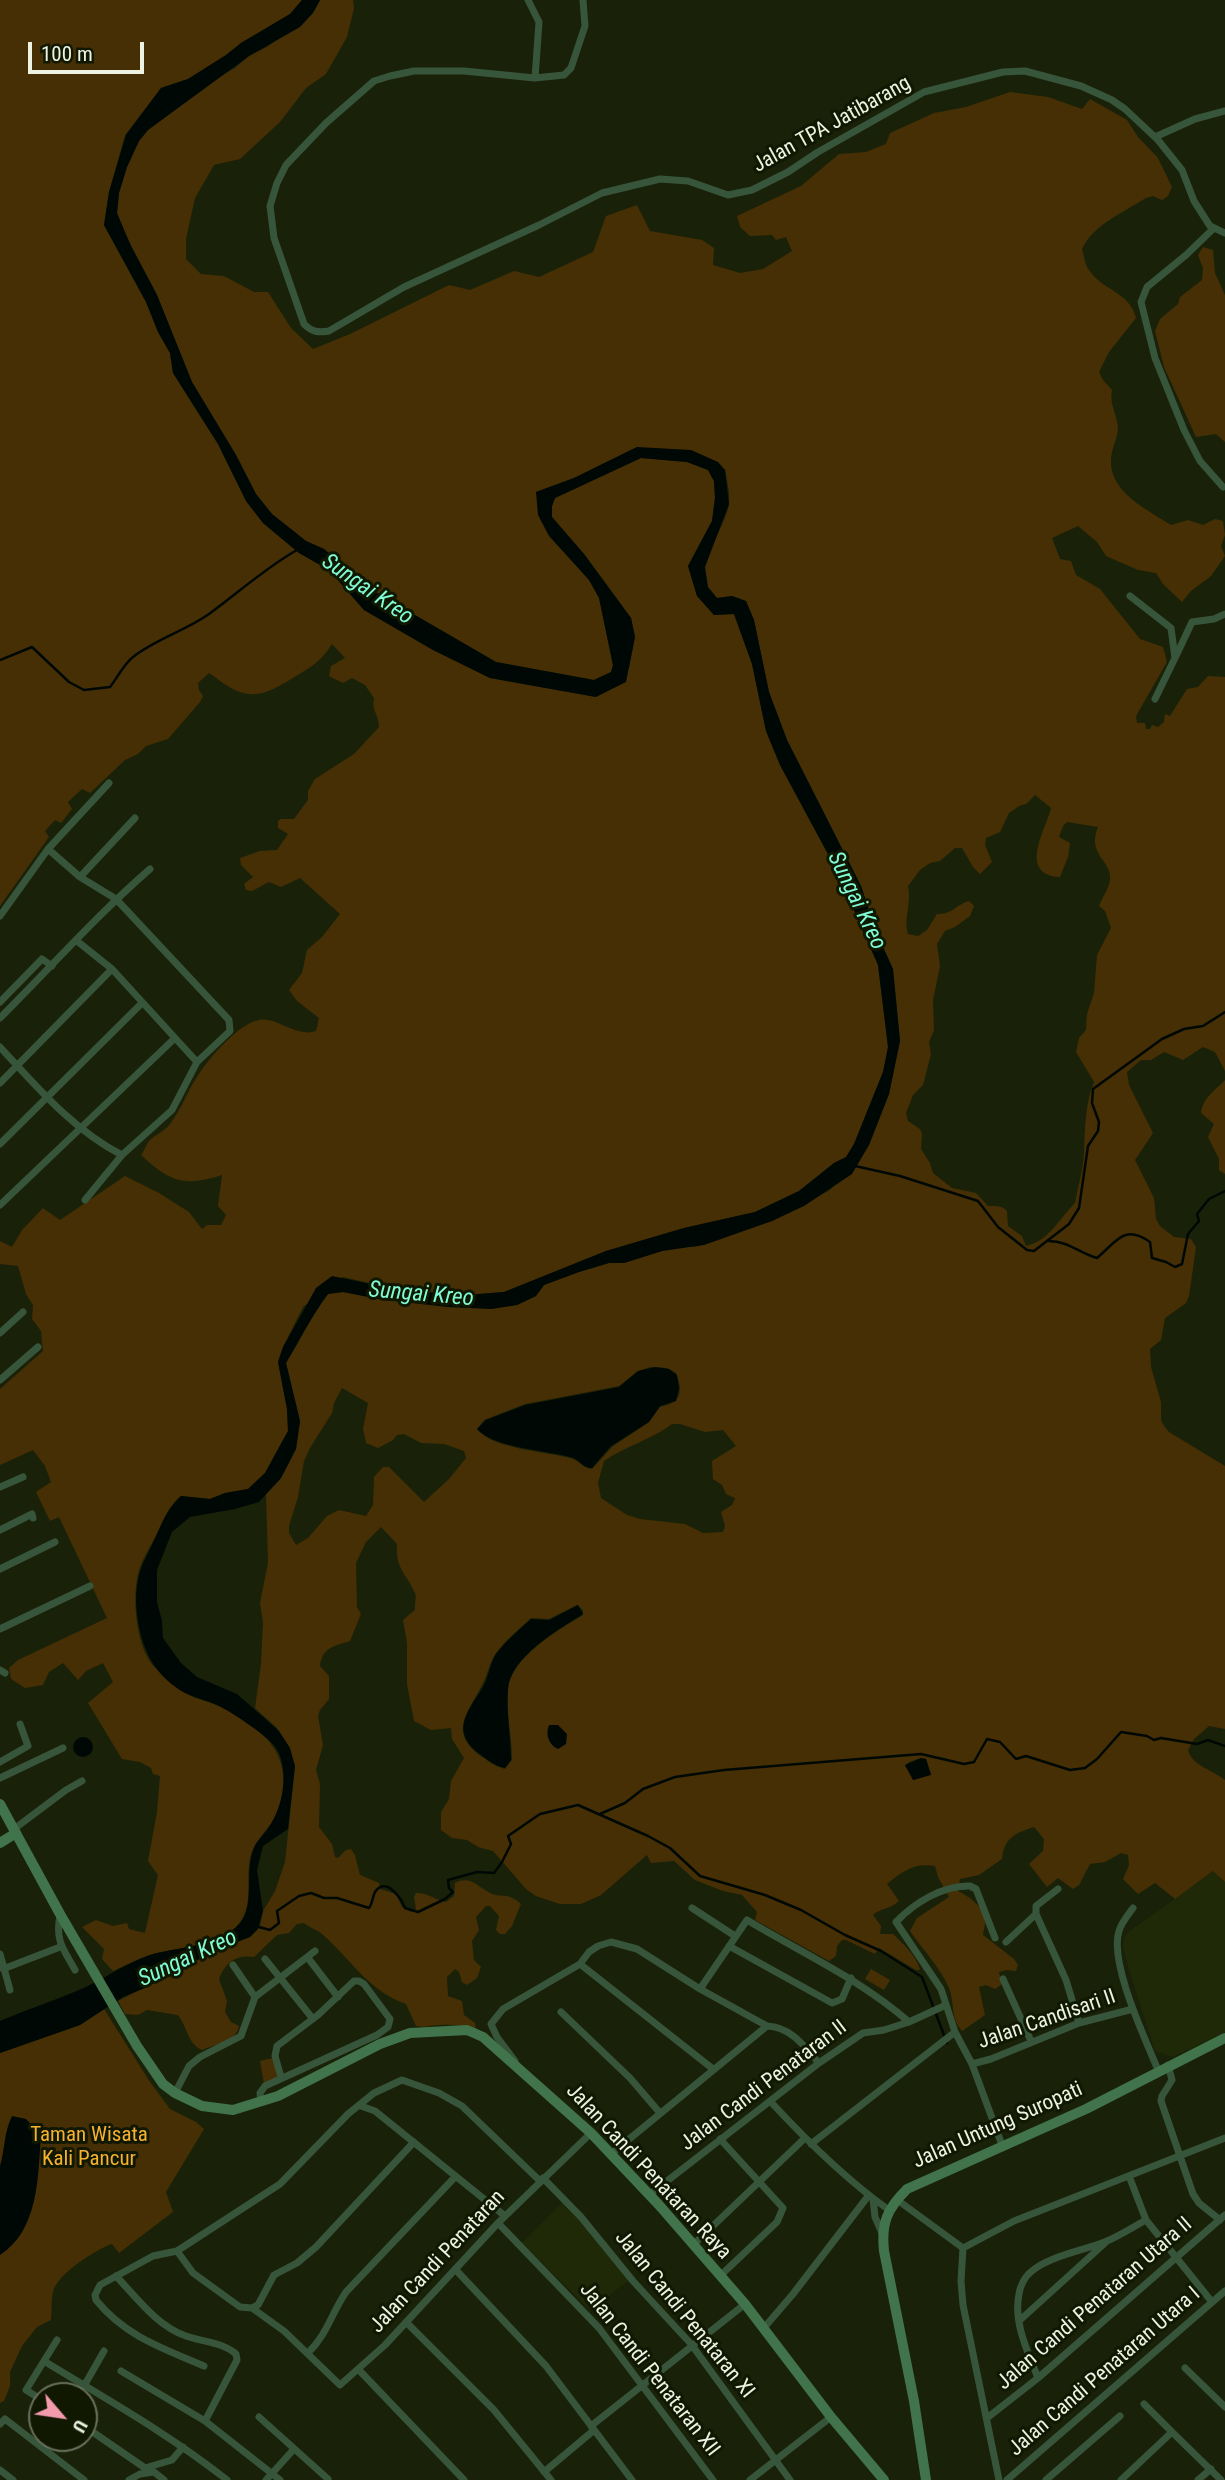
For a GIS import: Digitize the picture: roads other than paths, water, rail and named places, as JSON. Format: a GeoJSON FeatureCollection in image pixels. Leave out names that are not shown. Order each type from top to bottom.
{"type":"FeatureCollection","features":[{"type":"Feature","properties":{"kind":"main road","name":"Jalan Candi Penataran Raya"},"geometry":{"type":"LineString","coordinates":[[0,1804],[90,1968],[163,2084],[202,2106],[233,2110],[278,2096],[380,2044],[410,2033],[467,2030],[483,2037],[591,2133],[649,2195],[745,2304],[831,2417],[884,2480]]}},
{"type":"Feature","properties":{"kind":"main road"},"geometry":{"type":"LineString","coordinates":[[0,1843],[15,1831]]}},
{"type":"Feature","properties":{"kind":"main road","name":"Jalan Untung Suropati"},"geometry":{"type":"LineString","coordinates":[[926,2480],[882,2233],[889,2210],[896,2199],[907,2189],[1086,2109],[1225,2038]]}},
{"type":"Feature","properties":{"kind":"street"},"geometry":{"type":"LineString","coordinates":[[528,0],[539,22],[535,79],[564,75],[571,68],[585,26],[583,0]]}},
{"type":"Feature","properties":{"kind":"street","name":"Jalan TPA Jatibarang"},"geometry":{"type":"LineString","coordinates":[[535,79],[464,71],[414,71],[374,81],[326,123],[286,165],[270,206],[274,238],[304,324],[315,332],[329,331],[404,287],[602,194],[660,178],[688,181],[728,195],[752,190],[788,172],[924,92],[1003,72],[1025,71],[1081,86],[1125,109],[1182,170],[1194,201],[1213,229]]}},
{"type":"Feature","properties":{"kind":"street"},"geometry":{"type":"LineString","coordinates":[[1154,137],[1195,119],[1225,111]]}},
{"type":"Feature","properties":{"kind":"street"},"geometry":{"type":"LineString","coordinates":[[1223,487],[1200,461],[1184,430],[1155,358],[1141,302],[1144,292],[1153,281],[1213,229],[1225,233]]}},
{"type":"Feature","properties":{"kind":"street"},"geometry":{"type":"LineString","coordinates":[[1130,596],[1171,628],[1175,658]]}},
{"type":"Feature","properties":{"kind":"street"},"geometry":{"type":"LineString","coordinates":[[1155,699],[1192,622],[1214,619],[1225,614]]}},
{"type":"Feature","properties":{"kind":"street"},"geometry":{"type":"LineString","coordinates":[[0,916],[48,849],[109,783]]}},
{"type":"Feature","properties":{"kind":"street"},"geometry":{"type":"LineString","coordinates":[[80,877],[135,818]]}},
{"type":"Feature","properties":{"kind":"street"},"geometry":{"type":"LineString","coordinates":[[48,849],[80,877],[116,899],[229,1020],[230,1031],[197,1062],[172,1110],[122,1154],[85,1200]]}},
{"type":"Feature","properties":{"kind":"street"},"geometry":{"type":"LineString","coordinates":[[0,1018],[116,899],[150,869]]}},
{"type":"Feature","properties":{"kind":"street"},"geometry":{"type":"LineString","coordinates":[[77,941],[111,969],[197,1062]]}},
{"type":"Feature","properties":{"kind":"street"},"geometry":{"type":"LineString","coordinates":[[0,1002],[42,959],[52,966]]}},
{"type":"Feature","properties":{"kind":"street"},"geometry":{"type":"LineString","coordinates":[[0,1083],[111,969]]}},
{"type":"Feature","properties":{"kind":"street"},"geometry":{"type":"LineString","coordinates":[[0,1144],[142,1003]]}},
{"type":"Feature","properties":{"kind":"street"},"geometry":{"type":"LineString","coordinates":[[0,1205],[175,1038]]}},
{"type":"Feature","properties":{"kind":"street"},"geometry":{"type":"LineString","coordinates":[[0,1047],[81,1128],[102,1144],[122,1154]]}},
{"type":"Feature","properties":{"kind":"street"},"geometry":{"type":"LineString","coordinates":[[0,1189],[8,1197]]}},
{"type":"Feature","properties":{"kind":"street"},"geometry":{"type":"LineString","coordinates":[[0,1333],[23,1312]]}},
{"type":"Feature","properties":{"kind":"street"},"geometry":{"type":"LineString","coordinates":[[0,1381],[38,1347]]}},
{"type":"Feature","properties":{"kind":"street"},"geometry":{"type":"LineString","coordinates":[[0,1488],[23,1477]]}},
{"type":"Feature","properties":{"kind":"street"},"geometry":{"type":"LineString","coordinates":[[0,1569],[55,1542]]}},
{"type":"Feature","properties":{"kind":"street"},"geometry":{"type":"LineString","coordinates":[[0,1629],[90,1586]]}},
{"type":"Feature","properties":{"kind":"street"},"geometry":{"type":"LineString","coordinates":[[0,1762],[29,1746],[20,1724]]}},
{"type":"Feature","properties":{"kind":"street"},"geometry":{"type":"LineString","coordinates":[[0,1778],[63,1748]]}},
{"type":"Feature","properties":{"kind":"street"},"geometry":{"type":"LineString","coordinates":[[15,1831],[66,1790],[82,1781]]}},
{"type":"Feature","properties":{"kind":"street"},"geometry":{"type":"LineString","coordinates":[[995,1938],[976,1889],[970,1886],[946,1889],[926,1897],[897,1920],[897,1925],[941,1989],[943,2006],[972,2064],[1002,2145]]}},
{"type":"Feature","properties":{"kind":"street"},"geometry":{"type":"LineString","coordinates":[[1058,1889],[1036,1906],[1036,1914],[1066,1980],[1079,2023]]}},
{"type":"Feature","properties":{"kind":"street"},"geometry":{"type":"LineString","coordinates":[[692,1908],[736,1937]]}},
{"type":"Feature","properties":{"kind":"street"},"geometry":{"type":"LineString","coordinates":[[1133,1908],[1119,1930],[1117,1943],[1133,2009],[1172,2081],[1161,2101],[1195,2198],[1222,2218]]}},
{"type":"Feature","properties":{"kind":"street"},"geometry":{"type":"LineString","coordinates":[[60,1914],[57,1933],[60,1947],[75,1970]]}},
{"type":"Feature","properties":{"kind":"street"},"geometry":{"type":"LineString","coordinates":[[1006,1942],[1036,1914]]}},
{"type":"Feature","properties":{"kind":"street"},"geometry":{"type":"LineString","coordinates":[[700,1989],[747,1920],[851,1978],[882,1998],[909,2022]]}},
{"type":"Feature","properties":{"kind":"street"},"geometry":{"type":"LineString","coordinates":[[522,2069],[494,2031],[491,2024],[495,2017],[536,1988],[580,1964],[589,1952],[598,1946],[611,1942],[637,1949],[700,1989],[767,2026],[778,2026],[791,2033],[819,2063]]}},
{"type":"Feature","properties":{"kind":"street"},"geometry":{"type":"LineString","coordinates":[[729,1946],[832,2003],[842,1999],[851,1978]]}},
{"type":"Feature","properties":{"kind":"street"},"geometry":{"type":"LineString","coordinates":[[3,1969],[60,1947]]}},
{"type":"Feature","properties":{"kind":"street"},"geometry":{"type":"LineString","coordinates":[[175,2093],[189,2066],[200,2056],[241,2036],[255,1997],[315,1951]]}},
{"type":"Feature","properties":{"kind":"street"},"geometry":{"type":"LineString","coordinates":[[0,1954],[9,1990]]}},
{"type":"Feature","properties":{"kind":"street"},"geometry":{"type":"LineString","coordinates":[[307,1958],[338,1997]]}},
{"type":"Feature","properties":{"kind":"street"},"geometry":{"type":"LineString","coordinates":[[265,1959],[313,2018]]}},
{"type":"Feature","properties":{"kind":"street"},"geometry":{"type":"LineString","coordinates":[[580,1964],[713,2070]]}},
{"type":"Feature","properties":{"kind":"street"},"geometry":{"type":"LineString","coordinates":[[233,1965],[255,1997]]}},
{"type":"Feature","properties":{"kind":"street"},"geometry":{"type":"LineString","coordinates":[[1003,1979],[1031,2041]]}},
{"type":"Feature","properties":{"kind":"street"},"geometry":{"type":"LineString","coordinates":[[261,2102],[262,2089],[282,2077],[377,2035],[390,2024],[390,2019],[364,1984],[354,1981],[275,2051],[282,2077]]}},
{"type":"Feature","properties":{"kind":"street","name":"Jalan Candi Penataran II"},"geometry":{"type":"LineString","coordinates":[[649,2195],[819,2063],[863,2033],[909,2022],[943,2006]]}},
{"type":"Feature","properties":{"kind":"street","name":"Jalan Candisari II"},"geometry":{"type":"LineString","coordinates":[[972,2064],[991,2059],[1079,2023],[1133,2009]]}},
{"type":"Feature","properties":{"kind":"street"},"geometry":{"type":"LineString","coordinates":[[561,2012],[630,2078],[660,2113]]}},
{"type":"Feature","properties":{"kind":"street"},"geometry":{"type":"LineString","coordinates":[[611,2154],[767,2026]]}},
{"type":"Feature","properties":{"kind":"street"},"geometry":{"type":"LineString","coordinates":[[693,2245],[759,2182],[808,2141],[956,2032]]}},
{"type":"Feature","properties":{"kind":"street","name":"Jalan Candi Penataran XI"},"geometry":{"type":"LineString","coordinates":[[361,2106],[374,2093],[402,2080],[439,2093],[462,2106],[581,2217],[633,2281],[691,2344],[790,2480]]}},
{"type":"Feature","properties":{"kind":"street"},"geometry":{"type":"LineString","coordinates":[[770,2101],[808,2141],[889,2210]]}},
{"type":"Feature","properties":{"kind":"street"},"geometry":{"type":"LineString","coordinates":[[204,2366],[156,2345],[113,2320],[94,2295],[100,2285],[153,2256],[177,2251],[280,2184],[348,2114],[361,2106],[374,2111],[505,2216]]}},
{"type":"Feature","properties":{"kind":"street","name":"Jalan Candi Penataran"},"geometry":{"type":"LineString","coordinates":[[309,2355],[340,2385],[405,2322],[498,2223],[591,2133]]}},
{"type":"Feature","properties":{"kind":"street"},"geometry":{"type":"LineString","coordinates":[[963,2249],[1014,2221],[1225,2138]]}},
{"type":"Feature","properties":{"kind":"street"},"geometry":{"type":"LineString","coordinates":[[720,2139],[783,2208],[777,2222],[720,2276]]}},
{"type":"Feature","properties":{"kind":"street"},"geometry":{"type":"LineString","coordinates":[[252,2308],[258,2305],[274,2275],[298,2263],[316,2247],[414,2142]]}},
{"type":"Feature","properties":{"kind":"street"},"geometry":{"type":"LineString","coordinates":[[1129,2176],[1146,2220],[1212,2302]]}},
{"type":"Feature","properties":{"kind":"street"},"geometry":{"type":"LineString","coordinates":[[177,2251],[188,2269],[217,2292],[240,2307],[252,2308],[284,2331],[309,2355],[323,2338],[335,2308],[346,2292],[456,2177]]}},
{"type":"Feature","properties":{"kind":"street"},"geometry":{"type":"LineString","coordinates":[[871,2197],[882,2233]]}},
{"type":"Feature","properties":{"kind":"street"},"geometry":{"type":"LineString","coordinates":[[763,2329],[871,2197]]}},
{"type":"Feature","properties":{"kind":"street"},"geometry":{"type":"LineString","coordinates":[[896,2199],[963,2249]]}},
{"type":"Feature","properties":{"kind":"street","name":"Jalan Candi Penataran Utara II"},"geometry":{"type":"LineString","coordinates":[[987,2418],[1038,2378],[1222,2218]]}},
{"type":"Feature","properties":{"kind":"street"},"geometry":{"type":"LineString","coordinates":[[1038,2378],[1019,2321],[1019,2293],[1023,2283],[1032,2271],[1043,2264],[1108,2240],[1146,2220]]}},
{"type":"Feature","properties":{"kind":"street","name":"Jalan Candi Penataran XII"},"geometry":{"type":"LineString","coordinates":[[498,2223],[599,2329],[713,2480]]}},
{"type":"Feature","properties":{"kind":"street"},"geometry":{"type":"LineString","coordinates":[[1019,2321],[1108,2240]]}},
{"type":"Feature","properties":{"kind":"street"},"geometry":{"type":"LineString","coordinates":[[963,2249],[963,2305],[999,2480]]}},
{"type":"Feature","properties":{"kind":"street"},"geometry":{"type":"LineString","coordinates":[[455,2269],[546,2366],[632,2480]]}},
{"type":"Feature","properties":{"kind":"street"},"geometry":{"type":"LineString","coordinates":[[116,2276],[166,2325],[184,2335],[207,2341],[236,2354],[237,2360],[205,2421]]}},
{"type":"Feature","properties":{"kind":"street","name":"Jalan Candi Penataran Utara I"},"geometry":{"type":"LineString","coordinates":[[1007,2480],[1225,2291]]}},
{"type":"Feature","properties":{"kind":"street"},"geometry":{"type":"LineString","coordinates":[[544,2472],[640,2385],[745,2304]]}},
{"type":"Feature","properties":{"kind":"street"},"geometry":{"type":"LineString","coordinates":[[405,2322],[495,2410],[551,2480]]}},
{"type":"Feature","properties":{"kind":"street"},"geometry":{"type":"LineString","coordinates":[[31,2382],[57,2340]]}},
{"type":"Feature","properties":{"kind":"street"},"geometry":{"type":"LineString","coordinates":[[86,2382],[104,2351]]}},
{"type":"Feature","properties":{"kind":"street"},"geometry":{"type":"LineString","coordinates":[[44,2361],[78,2382]]}},
{"type":"Feature","properties":{"kind":"street"},"geometry":{"type":"LineString","coordinates":[[1185,2368],[1225,2407]]}},
{"type":"Feature","properties":{"kind":"street"},"geometry":{"type":"LineString","coordinates":[[358,2369],[464,2480]]}},
{"type":"Feature","properties":{"kind":"street"},"geometry":{"type":"LineString","coordinates":[[121,2371],[205,2421],[280,2480]]}},
{"type":"Feature","properties":{"kind":"street"},"geometry":{"type":"LineString","coordinates":[[98,2395],[183,2447],[227,2480]]}},
{"type":"Feature","properties":{"kind":"street"},"geometry":{"type":"LineString","coordinates":[[1144,2404],[1221,2480]]}},
{"type":"Feature","properties":{"kind":"street"},"geometry":{"type":"LineString","coordinates":[[1046,2480],[1120,2416]]}},
{"type":"Feature","properties":{"kind":"street"},"geometry":{"type":"LineString","coordinates":[[259,2417],[328,2479]]}},
{"type":"Feature","properties":{"kind":"street"},"geometry":{"type":"LineString","coordinates":[[750,2480],[831,2417]]}},
{"type":"Feature","properties":{"kind":"street"},"geometry":{"type":"LineString","coordinates":[[3,2421],[84,2480]]}},
{"type":"Feature","properties":{"kind":"street"},"geometry":{"type":"LineString","coordinates":[[1121,2480],[1174,2434]]}},
{"type":"Feature","properties":{"kind":"street"},"geometry":{"type":"LineString","coordinates":[[98,2436],[145,2468],[172,2460],[183,2447]]}},
{"type":"Feature","properties":{"kind":"street"},"geometry":{"type":"LineString","coordinates":[[266,2480],[294,2449]]}},
{"type":"Feature","properties":{"kind":"street"},"geometry":{"type":"LineString","coordinates":[[1198,2480],[1211,2469]]}},
{"type":"Feature","properties":{"kind":"street"},"geometry":{"type":"LineString","coordinates":[[0,2470],[13,2480]]}},
{"type":"Feature","properties":{"kind":"street"},"geometry":{"type":"LineString","coordinates":[[129,2480],[154,2472],[164,2480]]}},
{"type":"Feature","properties":{"kind":"water","name":"Sungai Kreo"},"geometry":{"type":"Polygon","coordinates":[[[302,0],[320,0],[313,13],[300,27],[249,56],[148,130],[139,141],[127,167],[119,193],[117,213],[157,295],[192,382],[256,494],[272,514],[306,541],[324,549],[377,593],[496,662],[594,680],[611,672],[613,665],[599,598],[589,580],[549,536],[538,515],[536,492],[574,478],[637,447],[691,450],[718,462],[725,470],[729,504],[705,567],[708,587],[717,598],[732,596],[746,601],[754,620],[769,692],[787,740],[861,886],[877,934],[893,969],[900,1041],[889,1094],[869,1145],[852,1174],[804,1206],[772,1221],[704,1245],[662,1251],[624,1263],[609,1263],[579,1272],[544,1285],[536,1296],[517,1305],[491,1309],[447,1307],[343,1292],[328,1294],[286,1363],[300,1421],[296,1449],[281,1478],[259,1502],[190,1517],[172,1532],[157,1570],[157,1602],[163,1638],[181,1663],[197,1677],[237,1694],[279,1731],[290,1748],[295,1766],[288,1829],[263,1846],[257,1870],[263,1911],[258,1929],[250,1937],[216,1950],[123,1997],[80,2025],[0,2053],[0,2021],[79,1990],[141,1958],[216,1939],[235,1928],[246,1911],[251,1858],[255,1845],[274,1819],[282,1793],[280,1756],[271,1742],[245,1722],[219,1706],[185,1693],[166,1679],[152,1663],[143,1643],[136,1595],[143,1563],[170,1508],[181,1496],[210,1499],[248,1489],[265,1473],[288,1431],[287,1409],[278,1362],[283,1347],[316,1288],[332,1276],[400,1290],[466,1295],[504,1292],[606,1251],[684,1228],[755,1212],[799,1191],[834,1163],[846,1157],[854,1144],[883,1072],[888,1047],[878,965],[836,869],[780,765],[766,731],[752,664],[734,614],[714,615],[697,596],[688,566],[712,521],[714,481],[708,470],[687,462],[641,458],[555,498],[552,517],[584,554],[631,618],[635,637],[626,682],[596,697],[490,678],[433,650],[364,610],[329,570],[299,553],[263,523],[246,501],[218,444],[173,373],[170,353],[104,225],[109,192],[126,135],[161,88],[188,79],[290,14],[302,0]]]}},
{"type":"Feature","properties":{"kind":"water"},"geometry":{"type":"Polygon","coordinates":[[[655,1367],[669,1369],[677,1375],[679,1388],[676,1401],[660,1406],[649,1422],[611,1446],[592,1468],[573,1458],[496,1441],[477,1429],[486,1420],[525,1405],[619,1387],[638,1371],[655,1367]]]}},
{"type":"Feature","properties":{"kind":"water"},"geometry":{"type":"Polygon","coordinates":[[[578,1605],[583,1614],[526,1655],[511,1677],[508,1698],[511,1760],[505,1768],[495,1765],[471,1746],[463,1729],[464,1721],[484,1685],[494,1658],[508,1640],[531,1619],[549,1620],[578,1605]]]}},
{"type":"Feature","properties":{"kind":"water"},"geometry":{"type":"Polygon","coordinates":[[[549,1725],[558,1725],[567,1734],[566,1744],[558,1749],[549,1739],[549,1725]]]}},
{"type":"Feature","properties":{"kind":"water"},"geometry":{"type":"Polygon","coordinates":[[[83,1737],[90,1740],[93,1747],[90,1754],[83,1757],[76,1754],[73,1747],[76,1740],[83,1737]]]}},
{"type":"Feature","properties":{"kind":"water"},"geometry":{"type":"Polygon","coordinates":[[[921,1758],[926,1759],[931,1775],[913,1780],[905,1765],[921,1758]]]}},
{"type":"Feature","properties":{"kind":"water"},"geometry":{"type":"Polygon","coordinates":[[[12,2116],[26,2119],[41,2134],[39,2167],[29,2217],[13,2244],[0,2255],[0,2166],[12,2116]]]}},
{"type":"Feature","properties":{"kind":"waterway"},"geometry":{"type":"LineString","coordinates":[[0,660],[32,647],[69,682],[84,690],[110,687],[133,657],[209,614],[297,550]]}},
{"type":"Feature","properties":{"kind":"waterway"},"geometry":{"type":"LineString","coordinates":[[855,1166],[900,1176],[978,1201],[998,1227],[1027,1250],[1034,1251],[1069,1224],[1079,1208],[1088,1146],[1098,1131],[1099,1122],[1092,1103],[1093,1089],[1162,1039],[1184,1029],[1203,1026],[1225,1012]]}},
{"type":"Feature","properties":{"kind":"waterway"},"geometry":{"type":"LineString","coordinates":[[1049,1241],[1062,1243],[1097,1258],[1121,1237],[1134,1235],[1150,1242],[1152,1258],[1175,1267],[1182,1264],[1188,1234],[1199,1221],[1197,1214],[1209,1199],[1225,1191]]}},
{"type":"Feature","properties":{"kind":"waterway"},"geometry":{"type":"LineString","coordinates":[[600,1814],[625,1803],[643,1789],[675,1777],[724,1770],[921,1754],[964,1764],[974,1762],[987,1739],[1000,1742],[1016,1759],[1026,1756],[1070,1770],[1085,1768],[1097,1759],[1121,1732],[1147,1736],[1154,1740],[1161,1738],[1197,1744],[1208,1740],[1225,1746]]}},
{"type":"Feature","properties":{"kind":"waterway"},"geometry":{"type":"LineString","coordinates":[[259,1927],[270,1930],[279,1923],[277,1911],[299,1896],[311,1893],[369,1908],[375,1892],[384,1886],[397,1894],[405,1908],[418,1912],[445,1899],[453,1892],[449,1888],[448,1880],[477,1872],[494,1873],[511,1844],[508,1836],[540,1814],[578,1805],[670,1848],[700,1876],[765,1895],[801,1910],[845,1935],[881,1951],[922,1977],[947,2043]]}},
{"type":"Feature","properties":{"kind":"park label","name":"Taman Wisata Kali Pancur"},"geometry":{"type":"Point","coordinates":[89,2148]}}]}
